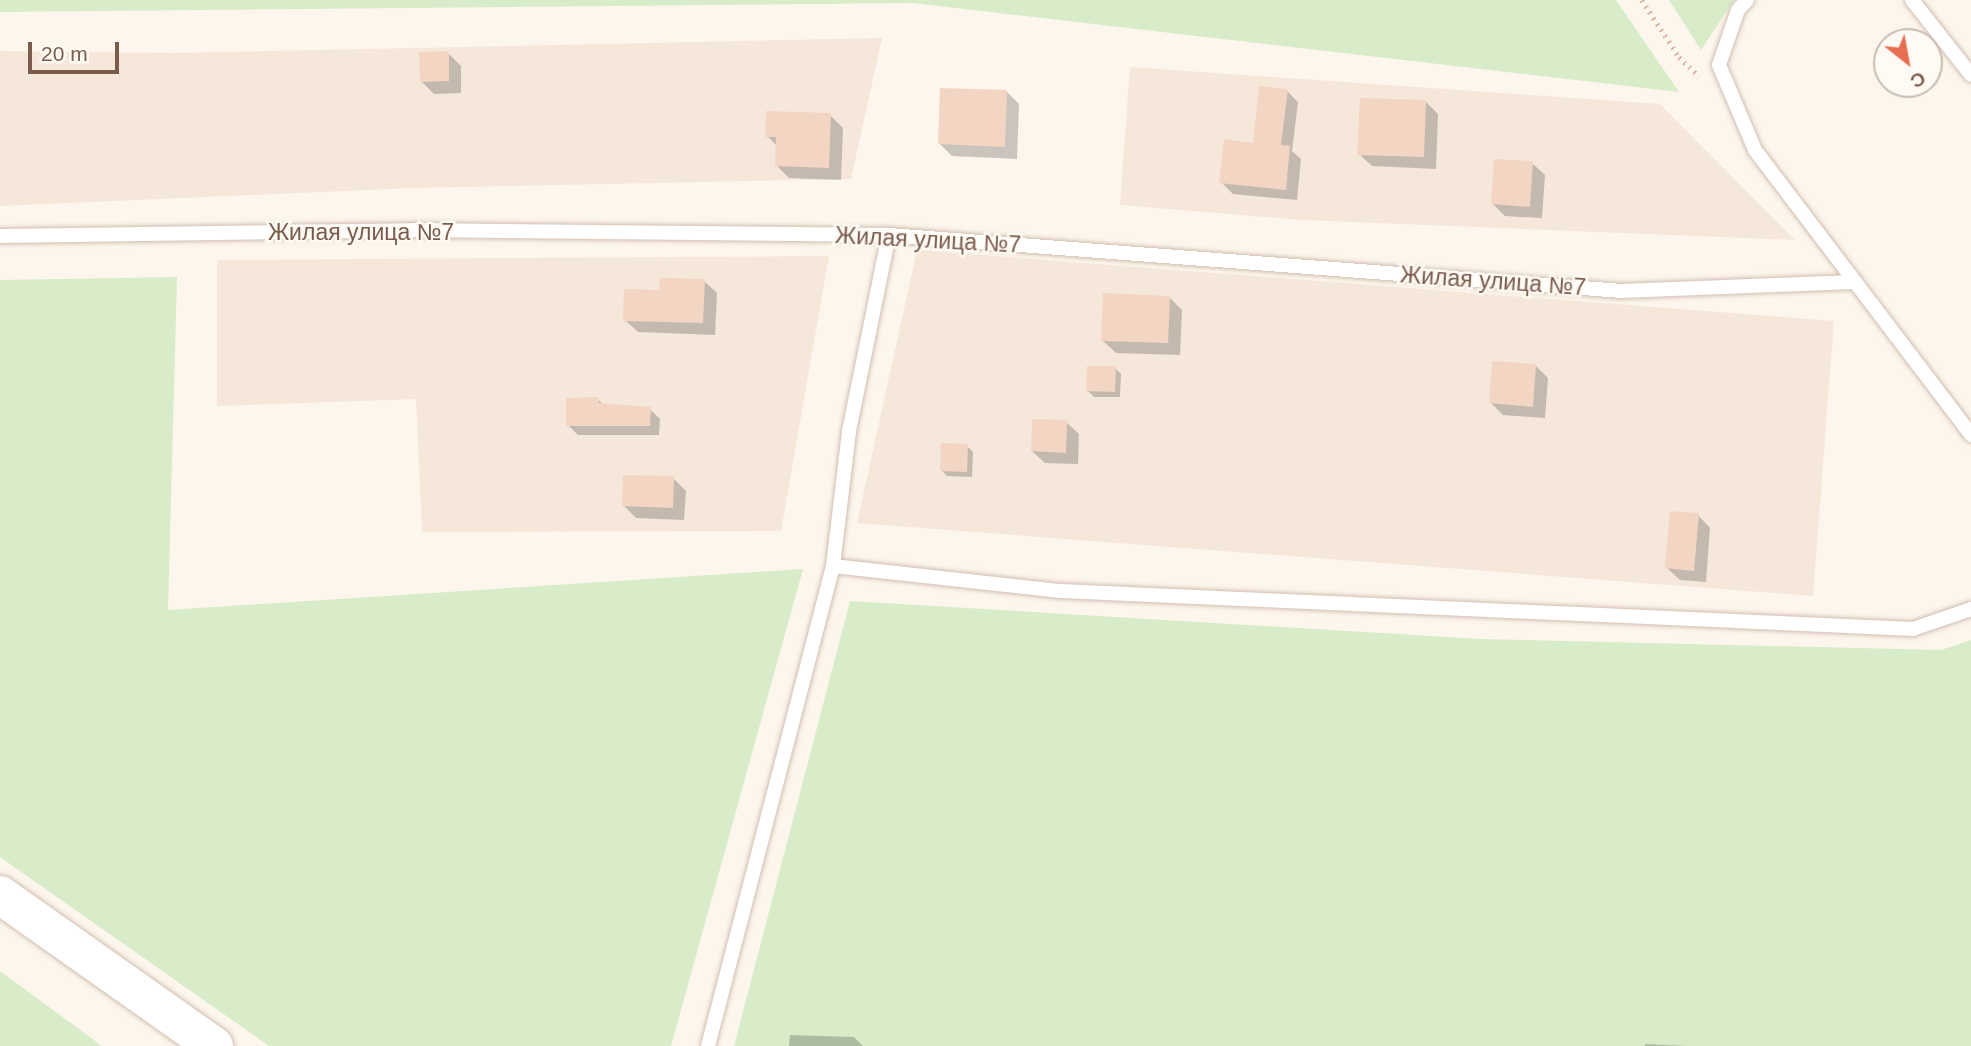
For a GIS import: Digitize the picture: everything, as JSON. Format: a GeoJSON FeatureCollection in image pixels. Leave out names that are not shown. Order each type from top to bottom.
{"type":"FeatureCollection","features":[{"type":"Feature","properties":{"kind":"main road"},"geometry":{"type":"LineString","coordinates":[[0,895],[214,1046]]}},
{"type":"Feature","properties":{"kind":"lane"},"geometry":{"type":"LineString","coordinates":[[1747,0],[1738,10],[1719,65],[1755,150],[1971,435]]}},
{"type":"Feature","properties":{"kind":"lane"},"geometry":{"type":"LineString","coordinates":[[1912,0],[1971,75]]}},
{"type":"Feature","properties":{"kind":"lane","name":"Жилая улица №7"},"geometry":{"type":"LineString","coordinates":[[0,236],[413,230],[889,235],[1622,291],[1853,282]]}},
{"type":"Feature","properties":{"kind":"lane"},"geometry":{"type":"LineString","coordinates":[[708,1046],[833,566],[849,431],[889,235]]}},
{"type":"Feature","properties":{"kind":"lane"},"geometry":{"type":"LineString","coordinates":[[833,566],[1061,591],[1913,629],[1971,609]]}},
{"type":"Feature","properties":{"kind":"path"},"geometry":{"type":"LineString","coordinates":[[1642,0],[1679,57],[1739,111]]}},
{"type":"Feature","properties":{"kind":"shaded area"},"geometry":{"type":"Polygon","coordinates":[[[882,38],[851,179],[413,188],[0,206],[0,51],[175,53],[882,38]]]}},
{"type":"Feature","properties":{"kind":"shaded area"},"geometry":{"type":"Polygon","coordinates":[[[1130,67],[1660,104],[1795,240],[1302,220],[1120,205],[1130,67]]]}},
{"type":"Feature","properties":{"kind":"shaded area"},"geometry":{"type":"Polygon","coordinates":[[[917,250],[1834,321],[1813,596],[857,523],[917,250]]]}},
{"type":"Feature","properties":{"kind":"shaded area"},"geometry":{"type":"Polygon","coordinates":[[[829,256],[781,531],[422,532],[416,399],[217,406],[217,260],[829,256]]]}},
{"type":"Feature","properties":{"kind":"green space"},"geometry":{"type":"Polygon","coordinates":[[[0,0],[1616,0],[1679,92],[913,3],[0,12],[0,0]]]}},
{"type":"Feature","properties":{"kind":"green space"},"geometry":{"type":"Polygon","coordinates":[[[1669,0],[1734,0],[1701,50],[1669,0]]]}},
{"type":"Feature","properties":{"kind":"green space"},"geometry":{"type":"Polygon","coordinates":[[[177,277],[168,610],[803,569],[671,1046],[269,1046],[0,857],[0,280],[177,277]]]}},
{"type":"Feature","properties":{"kind":"green space"},"geometry":{"type":"Polygon","coordinates":[[[850,601],[1481,639],[1941,650],[1971,640],[1971,1046],[734,1046],[850,601]]]}},
{"type":"Feature","properties":{"kind":"green space"},"geometry":{"type":"Polygon","coordinates":[[[0,971],[102,1046],[0,1046],[0,971]]]}},
{"type":"Feature","properties":{"kind":"building"},"geometry":{"type":"Polygon","coordinates":[[[449,51],[449,81],[420,82],[419,52],[449,51]]]}},
{"type":"Feature","properties":{"kind":"building"},"geometry":{"type":"Polygon","coordinates":[[[1259,86],[1288,89],[1281,145],[1290,146],[1286,190],[1219,183],[1224,139],[1253,143],[1259,86]]]}},
{"type":"Feature","properties":{"kind":"building"},"geometry":{"type":"Polygon","coordinates":[[[940,88],[1007,90],[1005,147],[938,144],[940,88]]]}},
{"type":"Feature","properties":{"kind":"building"},"geometry":{"type":"Polygon","coordinates":[[[1360,98],[1426,100],[1424,157],[1357,155],[1360,98]]]}},
{"type":"Feature","properties":{"kind":"building"},"geometry":{"type":"Polygon","coordinates":[[[766,111],[831,113],[829,168],[775,166],[776,137],[765,137],[766,111]]]}},
{"type":"Feature","properties":{"kind":"building"},"geometry":{"type":"Polygon","coordinates":[[[1494,159],[1533,161],[1530,207],[1491,204],[1494,159]]]}},
{"type":"Feature","properties":{"kind":"building"},"geometry":{"type":"Polygon","coordinates":[[[660,278],[705,279],[703,323],[623,321],[624,289],[659,290],[660,278]]]}},
{"type":"Feature","properties":{"kind":"building"},"geometry":{"type":"Polygon","coordinates":[[[1103,293],[1170,296],[1168,343],[1101,341],[1103,293]]]}},
{"type":"Feature","properties":{"kind":"building"},"geometry":{"type":"Polygon","coordinates":[[[1492,361],[1536,364],[1533,407],[1489,403],[1492,361]]]}},
{"type":"Feature","properties":{"kind":"building"},"geometry":{"type":"Polygon","coordinates":[[[1087,366],[1116,366],[1115,392],[1086,391],[1087,366]]]}},
{"type":"Feature","properties":{"kind":"building"},"geometry":{"type":"Polygon","coordinates":[[[599,397],[599,403],[651,407],[650,426],[566,426],[566,398],[599,397]]]}},
{"type":"Feature","properties":{"kind":"building"},"geometry":{"type":"Polygon","coordinates":[[[1032,419],[1067,420],[1066,453],[1031,451],[1032,419]]]}},
{"type":"Feature","properties":{"kind":"building"},"geometry":{"type":"Polygon","coordinates":[[[941,443],[968,444],[967,472],[940,471],[941,443]]]}},
{"type":"Feature","properties":{"kind":"building"},"geometry":{"type":"Polygon","coordinates":[[[623,475],[674,476],[673,508],[622,506],[623,475]]]}},
{"type":"Feature","properties":{"kind":"building"},"geometry":{"type":"Polygon","coordinates":[[[1670,511],[1699,513],[1694,571],[1665,568],[1670,511]]]}}]}
